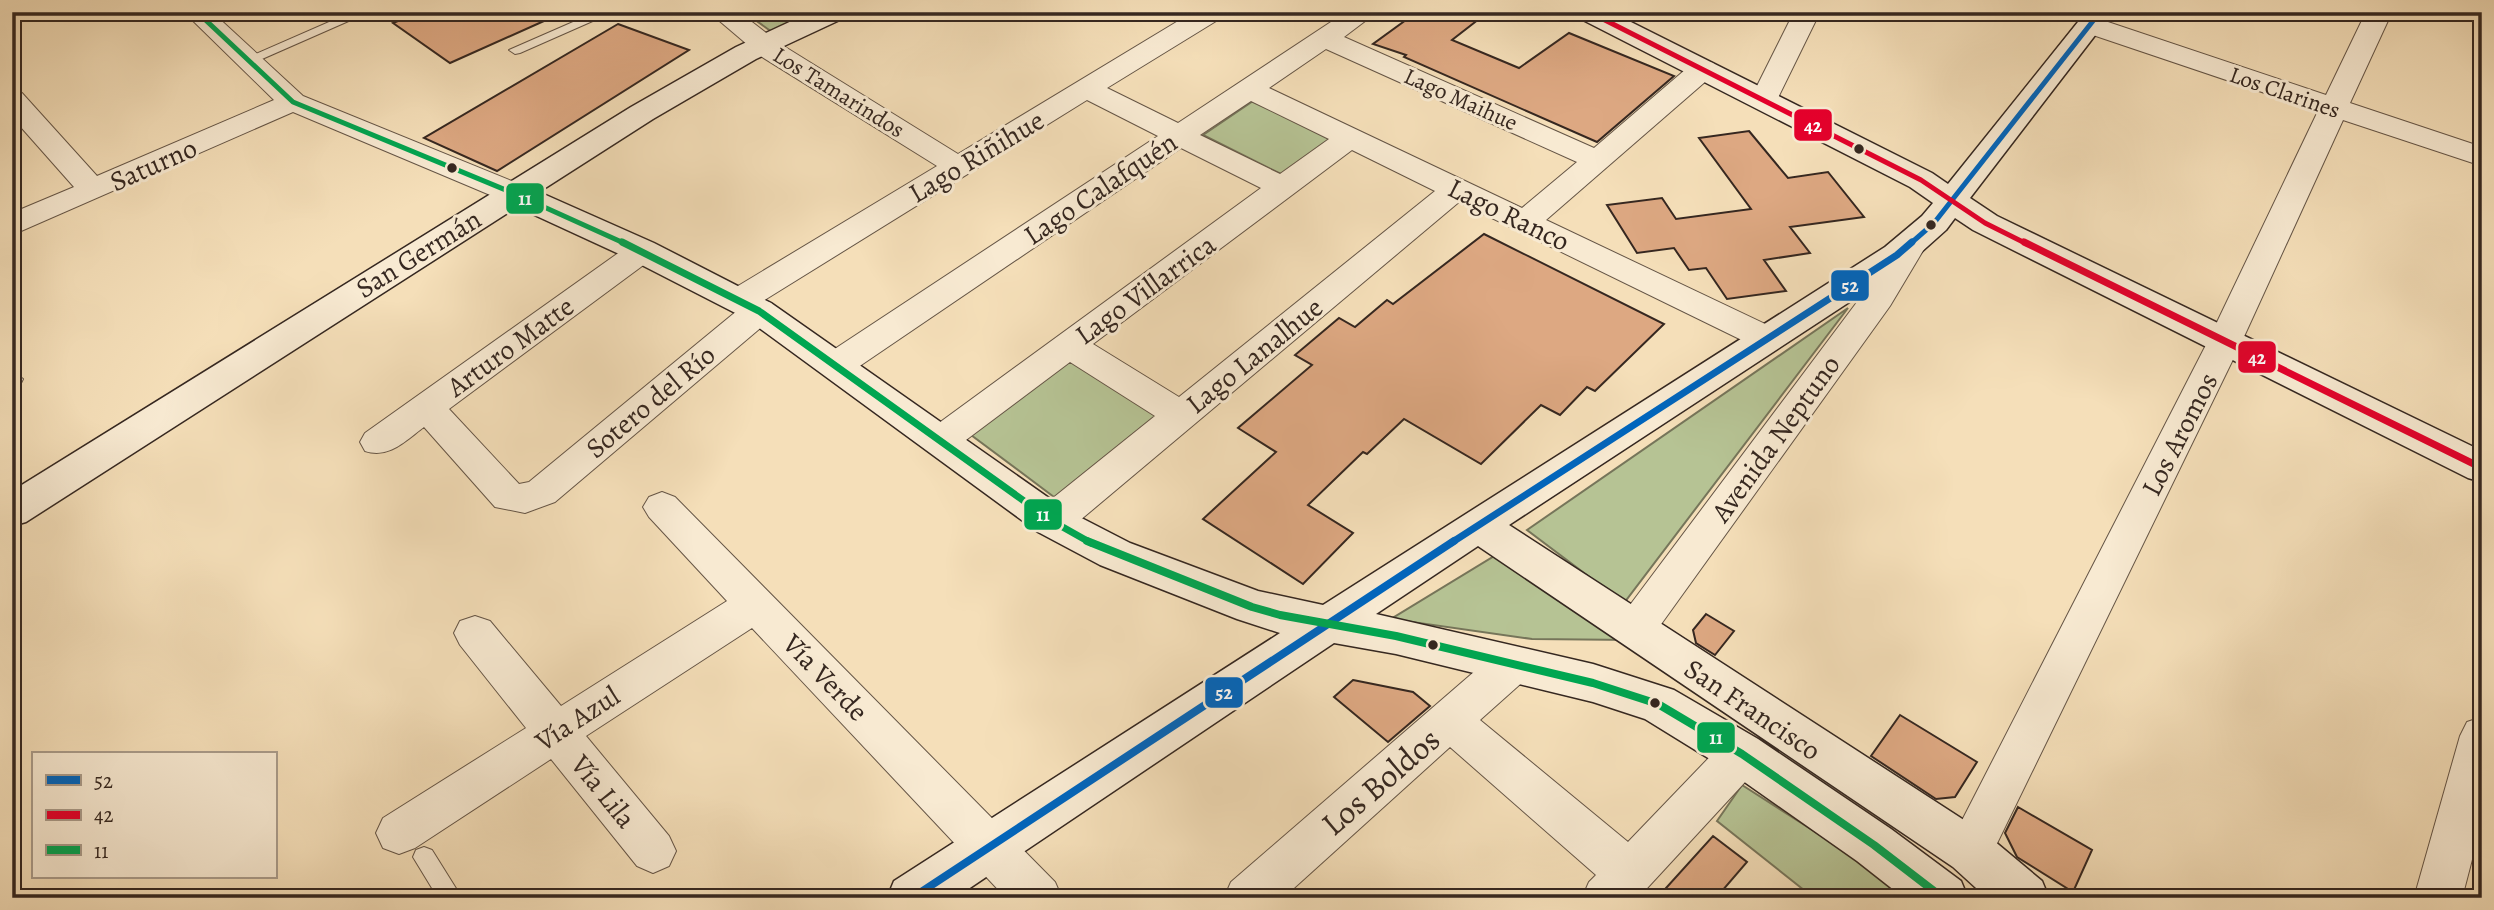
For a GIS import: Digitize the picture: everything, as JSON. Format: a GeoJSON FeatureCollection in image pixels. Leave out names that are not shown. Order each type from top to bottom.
{"type":"FeatureCollection","features":[{"type":"Feature","properties":{"kind":"street"},"geometry":{"type":"LineString","coordinates":[[197,12],[293,102],[513,193]]}},
{"type":"Feature","properties":{"kind":"street","name":"Los Tamarindos"},"geometry":{"type":"LineString","coordinates":[[722,12],[765,45],[959,167]]}},
{"type":"Feature","properties":{"kind":"street","name":"San Germán"},"geometry":{"type":"LineString","coordinates":[[12,511],[642,113],[746,53],[834,12]]}},
{"type":"Feature","properties":{"kind":"street","name":"Lago Riñihue"},"geometry":{"type":"LineString","coordinates":[[750,305],[959,167],[1212,12]]}},
{"type":"Feature","properties":{"kind":"street"},"geometry":{"type":"LineString","coordinates":[[1764,100],[1807,12]]}},
{"type":"Feature","properties":{"kind":"street","name":"Los Aromos"},"geometry":{"type":"LineString","coordinates":[[1970,851],[2225,341],[2379,12]]}},
{"type":"Feature","properties":{"kind":"street"},"geometry":{"type":"LineString","coordinates":[[1595,14],[1921,180],[1985,223],[2482,468]]}},
{"type":"Feature","properties":{"kind":"street","name":"Los Clarines"},"geometry":{"type":"LineString","coordinates":[[2095,19],[2335,109],[2482,157]]}},
{"type":"Feature","properties":{"kind":"street","name":"Avenida Neptuno"},"geometry":{"type":"LineString","coordinates":[[912,898],[1911,244],[1934,223],[1952,201],[2095,19]]}},
{"type":"Feature","properties":{"kind":"street","name":"Lago Calafquén"},"geometry":{"type":"LineString","coordinates":[[836,365],[1180,136],[1344,21]]}},
{"type":"Feature","properties":{"kind":"street","name":"Lago Maihue"},"geometry":{"type":"LineString","coordinates":[[1344,21],[1597,160]]}},
{"type":"Feature","properties":{"kind":"street"},"geometry":{"type":"LineString","coordinates":[[1525,222],[1703,69]]}},
{"type":"Feature","properties":{"kind":"street"},"geometry":{"type":"LineString","coordinates":[[1087,89],[1282,187]]}},
{"type":"Feature","properties":{"kind":"street","name":"Lago Ranco"},"geometry":{"type":"LineString","coordinates":[[1249,89],[1768,339]]}},
{"type":"Feature","properties":{"kind":"street","name":"Saturno"},"geometry":{"type":"LineString","coordinates":[[12,225],[293,102]]}},
{"type":"Feature","properties":{"kind":"street"},"geometry":{"type":"LineString","coordinates":[[16,110],[93,190]]}},
{"type":"Feature","properties":{"kind":"street","name":"Lago Villarrica"},"geometry":{"type":"LineString","coordinates":[[941,440],[1349,138]]}},
{"type":"Feature","properties":{"kind":"street","name":"Lago Lanalhue"},"geometry":{"type":"LineString","coordinates":[[1052,521],[1457,189]]}},
{"type":"Feature","properties":{"kind":"street","name":"San Francisco"},"geometry":{"type":"LineString","coordinates":[[513,193],[642,251],[750,305],[1052,521],[1082,539],[1252,607],[1329,625],[1396,636],[1626,691],[1682,716],[1742,754],[1874,845],[1943,898]]}},
{"type":"Feature","properties":{"kind":"street","name":"Avenida Neptuno"},"geometry":{"type":"LineString","coordinates":[[1635,629],[1878,298],[1911,244]]}},
{"type":"Feature","properties":{"kind":"street","name":"Arturo Matte"},"geometry":{"type":"LineString","coordinates":[[377,442],[642,251]]}},
{"type":"Feature","properties":{"kind":"street","name":"Sotero del Río"},"geometry":{"type":"LineString","coordinates":[[426,407],[508,498],[525,499],[542,492],[750,305]]}},
{"type":"Feature","properties":{"kind":"street"},"geometry":{"type":"LineString","coordinates":[[1069,345],[1181,415]]}},
{"type":"Feature","properties":{"kind":"street","name":"Vía Verde"},"geometry":{"type":"LineString","coordinates":[[662,507],[1038,898]]}},
{"type":"Feature","properties":{"kind":"street","name":"San Francisco"},"geometry":{"type":"LineString","coordinates":[[1478,525],[1970,851],[2024,898]]}},
{"type":"Feature","properties":{"kind":"street","name":"Vía Azul"},"geometry":{"type":"LineString","coordinates":[[412,845],[556,732],[756,604]]}},
{"type":"Feature","properties":{"kind":"street","name":"Vía Lila"},"geometry":{"type":"LineString","coordinates":[[475,633],[653,851]]}},
{"type":"Feature","properties":{"kind":"street","name":"Los Boldos"},"geometry":{"type":"LineString","coordinates":[[1248,898],[1512,664]]}},
{"type":"Feature","properties":{"kind":"street"},"geometry":{"type":"LineString","coordinates":[[1449,720],[1618,886],[1742,754]]}},
{"type":"Feature","properties":{"kind":"street"},"geometry":{"type":"LineString","coordinates":[[2438,898],[2482,736]]}},
{"type":"Feature","properties":{"kind":"lane"},"geometry":{"type":"LineString","coordinates":[[248,60],[363,12]]}},
{"type":"Feature","properties":{"kind":"lane"},"geometry":{"type":"LineString","coordinates":[[515,50],[607,12]]}},
{"type":"Feature","properties":{"kind":"lane"},"geometry":{"type":"LineString","coordinates":[[412,845],[451,898]]}},
{"type":"Feature","properties":{"kind":"green space"},"geometry":{"type":"Polygon","coordinates":[[[744,12],[815,12],[772,32],[744,12]]]}},
{"type":"Feature","properties":{"kind":"green space"},"geometry":{"type":"Polygon","coordinates":[[[1256,99],[1337,138],[1285,176],[1203,135],[1256,99]]]}},
{"type":"Feature","properties":{"kind":"green space"},"geometry":{"type":"Polygon","coordinates":[[[1848,308],[1624,603],[1527,530],[1848,308]]]}},
{"type":"Feature","properties":{"kind":"green space"},"geometry":{"type":"Polygon","coordinates":[[[1073,356],[1169,417],[1062,503],[967,432],[1073,356]]]}},
{"type":"Feature","properties":{"kind":"green space"},"geometry":{"type":"Polygon","coordinates":[[[1496,555],[1631,640],[1532,639],[1391,619],[1496,555]]]}},
{"type":"Feature","properties":{"kind":"green space"},"geometry":{"type":"Polygon","coordinates":[[[1742,785],[1903,888],[1913,898],[1814,898],[1717,821],[1742,785]]]}},
{"type":"Feature","properties":{"kind":"building"},"geometry":{"type":"Polygon","coordinates":[[[420,12],[564,12],[450,63],[393,23],[420,12]]]}},
{"type":"Feature","properties":{"kind":"building"},"geometry":{"type":"Polygon","coordinates":[[[1417,12],[1488,12],[1452,40],[1519,68],[1569,33],[1674,76],[1597,142],[1404,57],[1406,55],[1373,44],[1417,12]]]}},
{"type":"Feature","properties":{"kind":"building"},"geometry":{"type":"Polygon","coordinates":[[[618,24],[689,50],[497,171],[424,138],[618,24]]]}},
{"type":"Feature","properties":{"kind":"building"},"geometry":{"type":"Polygon","coordinates":[[[1749,131],[1788,178],[1828,172],[1864,217],[1790,227],[1810,253],[1764,260],[1786,291],[1727,299],[1706,268],[1689,270],[1674,248],[1637,253],[1607,205],[1662,198],[1676,219],[1751,209],[1699,138],[1749,131]]]}},
{"type":"Feature","properties":{"kind":"building"},"geometry":{"type":"Polygon","coordinates":[[[1484,234],[1664,324],[1595,391],[1587,387],[1560,415],[1541,405],[1481,464],[1404,419],[1367,454],[1363,452],[1308,505],[1353,533],[1303,584],[1203,519],[1276,452],[1238,428],[1312,365],[1295,355],[1339,318],[1355,327],[1387,300],[1393,304],[1484,234]]]}},
{"type":"Feature","properties":{"kind":"building"},"geometry":{"type":"Polygon","coordinates":[[[1706,614],[1734,631],[1715,655],[1696,643],[1693,630],[1706,614]]]}},
{"type":"Feature","properties":{"kind":"building"},"geometry":{"type":"Polygon","coordinates":[[[1353,680],[1413,692],[1430,706],[1388,742],[1334,697],[1353,680]]]}},
{"type":"Feature","properties":{"kind":"building"},"geometry":{"type":"Polygon","coordinates":[[[1900,715],[1977,762],[1955,797],[1936,799],[1871,756],[1900,715]]]}},
{"type":"Feature","properties":{"kind":"building"},"geometry":{"type":"Polygon","coordinates":[[[2018,807],[2092,850],[2073,892],[2017,857],[2005,833],[2018,807]]]}},
{"type":"Feature","properties":{"kind":"building"},"geometry":{"type":"Polygon","coordinates":[[[1713,836],[1747,862],[1716,898],[1657,898],[1713,836]]]}},
{"type":"Feature","properties":{"kind":"transit line","name":"11"},"geometry":{"type":"LineString","coordinates":[[197,12],[293,102],[513,193],[622,242],[759,311],[1052,521],[1082,539],[1252,607],[1280,615],[1396,636],[1593,683],[1658,704],[1742,754],[1874,845],[1943,898]]}},
{"type":"Feature","properties":{"kind":"transit line","name":"42"},"geometry":{"type":"LineString","coordinates":[[1589,12],[1921,180],[1985,223],[2482,468]]}},
{"type":"Feature","properties":{"kind":"transit line","name":"52"},"geometry":{"type":"LineString","coordinates":[[912,898],[1463,535],[1897,255],[1934,223],[2100,12]]}}]}
